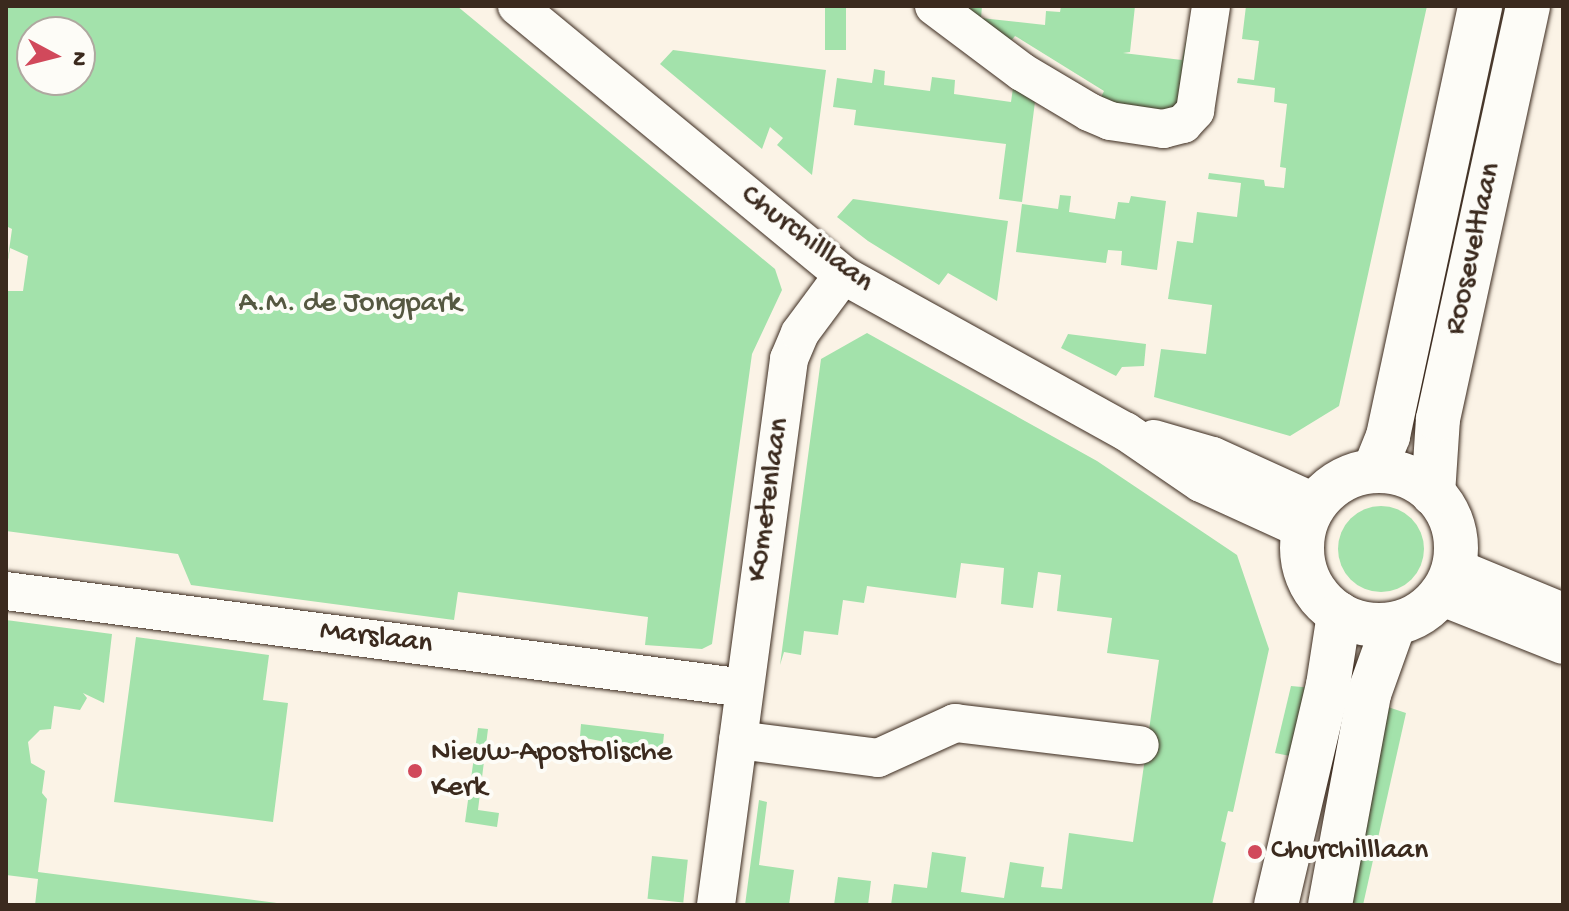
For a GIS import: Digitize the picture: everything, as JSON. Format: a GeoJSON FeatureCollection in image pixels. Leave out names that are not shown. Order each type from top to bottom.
{"type":"FeatureCollection","features":[{"type":"Feature","properties":{"kind":"main road","name":"Rooseveltlaan"},"geometry":{"type":"LineString","coordinates":[[1374,471],[1388,436],[1480,6]]}},
{"type":"Feature","properties":{"kind":"main road","name":"Rooseveltlaan"},"geometry":{"type":"LineString","coordinates":[[1433,494],[1438,419],[1528,6]]}},
{"type":"Feature","properties":{"kind":"main road"},"geometry":{"type":"LineString","coordinates":[[1330,905],[1369,694],[1394,624],[1447,581],[1456,541],[1449,515],[1433,494],[1406,476],[1374,471],[1332,487],[1310,516],[1303,562],[1315,592],[1339,614],[1375,626],[1394,624]]}},
{"type":"Feature","properties":{"kind":"main road"},"geometry":{"type":"LineString","coordinates":[[1276,905],[1328,685],[1339,614]]}},
{"type":"Feature","properties":{"kind":"street","name":"Churchilllaan"},"geometry":{"type":"LineString","coordinates":[[517,6],[843,275],[1125,431],[1213,456],[1310,516]]}},
{"type":"Feature","properties":{"kind":"street"},"geometry":{"type":"LineString","coordinates":[[934,6],[1022,72],[1089,112],[1122,124],[1163,129],[1183,124],[1195,111],[1211,6]]}},
{"type":"Feature","properties":{"kind":"street","name":"Kometenlaan"},"geometry":{"type":"LineString","coordinates":[[716,905],[789,359],[800,333],[843,275]]}},
{"type":"Feature","properties":{"kind":"street"},"geometry":{"type":"LineString","coordinates":[[1447,581],[1563,612]]}},
{"type":"Feature","properties":{"kind":"street"},"geometry":{"type":"LineString","coordinates":[[1447,581],[1563,645]]}},
{"type":"Feature","properties":{"kind":"street","name":"Marslaan"},"geometry":{"type":"LineString","coordinates":[[6,591],[745,688]]}},
{"type":"Feature","properties":{"kind":"street"},"geometry":{"type":"LineString","coordinates":[[738,740],[878,758],[955,723],[1140,745]]}},
{"type":"Feature","properties":{"kind":"green space","name":"A.M. de Jongpark"},"geometry":{"type":"Polygon","coordinates":[[[6,6],[457,6],[775,269],[782,290],[752,354],[712,644],[702,649],[645,645],[648,617],[458,592],[454,620],[191,585],[178,554],[6,531],[6,291],[23,291],[28,256],[10,248],[6,272],[12,229],[6,226],[6,6]]]}},
{"type":"Feature","properties":{"kind":"green space"},"geometry":{"type":"Polygon","coordinates":[[[825,6],[846,6],[846,50],[825,50],[825,6]]]}},
{"type":"Feature","properties":{"kind":"green space"},"geometry":{"type":"Polygon","coordinates":[[[969,6],[982,6],[981,18],[1045,25],[1046,11],[1060,12],[1061,6],[1135,6],[1130,52],[1123,53],[1182,60],[1190,23],[1180,111],[1171,116],[1097,105],[1104,91],[1015,36],[1005,48],[969,16],[969,6]]]}},
{"type":"Feature","properties":{"kind":"green space"},"geometry":{"type":"Polygon","coordinates":[[[1246,6],[1427,6],[1339,406],[1290,436],[1154,397],[1161,349],[1206,354],[1212,305],[1168,299],[1177,241],[1193,243],[1197,212],[1237,217],[1241,183],[1208,179],[1209,173],[1264,180],[1265,186],[1284,188],[1286,168],[1280,167],[1287,104],[1274,102],[1275,88],[1237,83],[1238,78],[1254,80],[1259,41],[1242,39],[1246,6]]]}},
{"type":"Feature","properties":{"kind":"green space"},"geometry":{"type":"Polygon","coordinates":[[[673,50],[826,70],[812,175],[777,145],[783,138],[770,127],[762,149],[660,64],[673,50]]]}},
{"type":"Feature","properties":{"kind":"green space"},"geometry":{"type":"Polygon","coordinates":[[[874,69],[885,71],[884,85],[930,91],[932,77],[955,80],[954,94],[1011,102],[1013,88],[1035,102],[1022,202],[999,199],[1006,144],[854,125],[856,110],[833,107],[837,78],[872,83],[874,69]]]}},
{"type":"Feature","properties":{"kind":"green space"},"geometry":{"type":"Polygon","coordinates":[[[1060,195],[1071,196],[1069,212],[1115,219],[1118,202],[1129,203],[1131,196],[1166,201],[1157,270],[1121,265],[1122,251],[1108,250],[1106,263],[1016,252],[1022,204],[1058,209],[1060,195]]]}},
{"type":"Feature","properties":{"kind":"green space"},"geometry":{"type":"Polygon","coordinates":[[[853,199],[1008,221],[997,301],[948,273],[939,285],[868,241],[837,217],[853,199]]]}},
{"type":"Feature","properties":{"kind":"green space"},"geometry":{"type":"Polygon","coordinates":[[[867,333],[1097,461],[1237,555],[1269,649],[1233,812],[1228,811],[1221,841],[1226,843],[1212,905],[891,905],[894,884],[927,888],[932,852],[966,857],[961,892],[1004,898],[1010,862],[1044,867],[1041,887],[1062,889],[1069,833],[1133,842],[1159,660],[1107,653],[1112,618],[1057,611],[1061,575],[1038,572],[1033,608],[1001,604],[1004,568],[961,563],[956,598],[867,586],[864,603],[843,600],[838,635],[804,631],[801,655],[784,652],[780,665],[821,359],[867,333]]]}},
{"type":"Feature","properties":{"kind":"green space"},"geometry":{"type":"Polygon","coordinates":[[[1068,334],[1146,344],[1144,366],[1122,367],[1116,376],[1061,348],[1068,334]]]}},
{"type":"Feature","properties":{"kind":"green space"},"geometry":{"type":"Polygon","coordinates":[[[1381,506],[1397,510],[1411,519],[1420,533],[1424,549],[1420,565],[1411,579],[1397,588],[1381,592],[1365,588],[1351,579],[1342,565],[1338,549],[1342,533],[1351,519],[1365,510],[1381,506]]]}},
{"type":"Feature","properties":{"kind":"green space"},"geometry":{"type":"Polygon","coordinates":[[[6,620],[112,634],[104,703],[83,693],[87,698],[80,710],[54,706],[51,729],[40,730],[28,742],[31,763],[45,771],[42,793],[47,799],[38,872],[292,905],[35,905],[38,879],[6,875],[6,620]]]}},
{"type":"Feature","properties":{"kind":"green space"},"geometry":{"type":"Polygon","coordinates":[[[136,637],[269,655],[263,700],[288,703],[273,822],[114,802],[136,637]]]}},
{"type":"Feature","properties":{"kind":"green space"},"geometry":{"type":"Polygon","coordinates":[[[1291,686],[1313,688],[1290,756],[1275,753],[1291,686]]]}},
{"type":"Feature","properties":{"kind":"green space"},"geometry":{"type":"Polygon","coordinates":[[[1379,704],[1406,713],[1363,905],[1346,905],[1379,704]]]}},
{"type":"Feature","properties":{"kind":"green space"},"geometry":{"type":"Polygon","coordinates":[[[581,724],[664,734],[662,753],[580,737],[581,724]]]}},
{"type":"Feature","properties":{"kind":"green space"},"geometry":{"type":"Polygon","coordinates":[[[478,728],[488,729],[478,810],[499,813],[497,827],[465,822],[478,728]]]}},
{"type":"Feature","properties":{"kind":"green space"},"geometry":{"type":"Polygon","coordinates":[[[759,800],[767,802],[759,865],[794,870],[789,905],[745,905],[759,800]]]}},
{"type":"Feature","properties":{"kind":"green space"},"geometry":{"type":"Polygon","coordinates":[[[652,856],[688,860],[683,903],[648,899],[652,856]]]}},
{"type":"Feature","properties":{"kind":"green space"},"geometry":{"type":"Polygon","coordinates":[[[838,877],[871,881],[868,905],[834,905],[838,877]]]}},
{"type":"Feature","properties":{"kind":"place","name":"Nieuw-Apostolische Kerk"},"geometry":{"type":"Point","coordinates":[415,771]}},
{"type":"Feature","properties":{"kind":"place","name":"Churchilllaan"},"geometry":{"type":"Point","coordinates":[1255,852]}}]}
